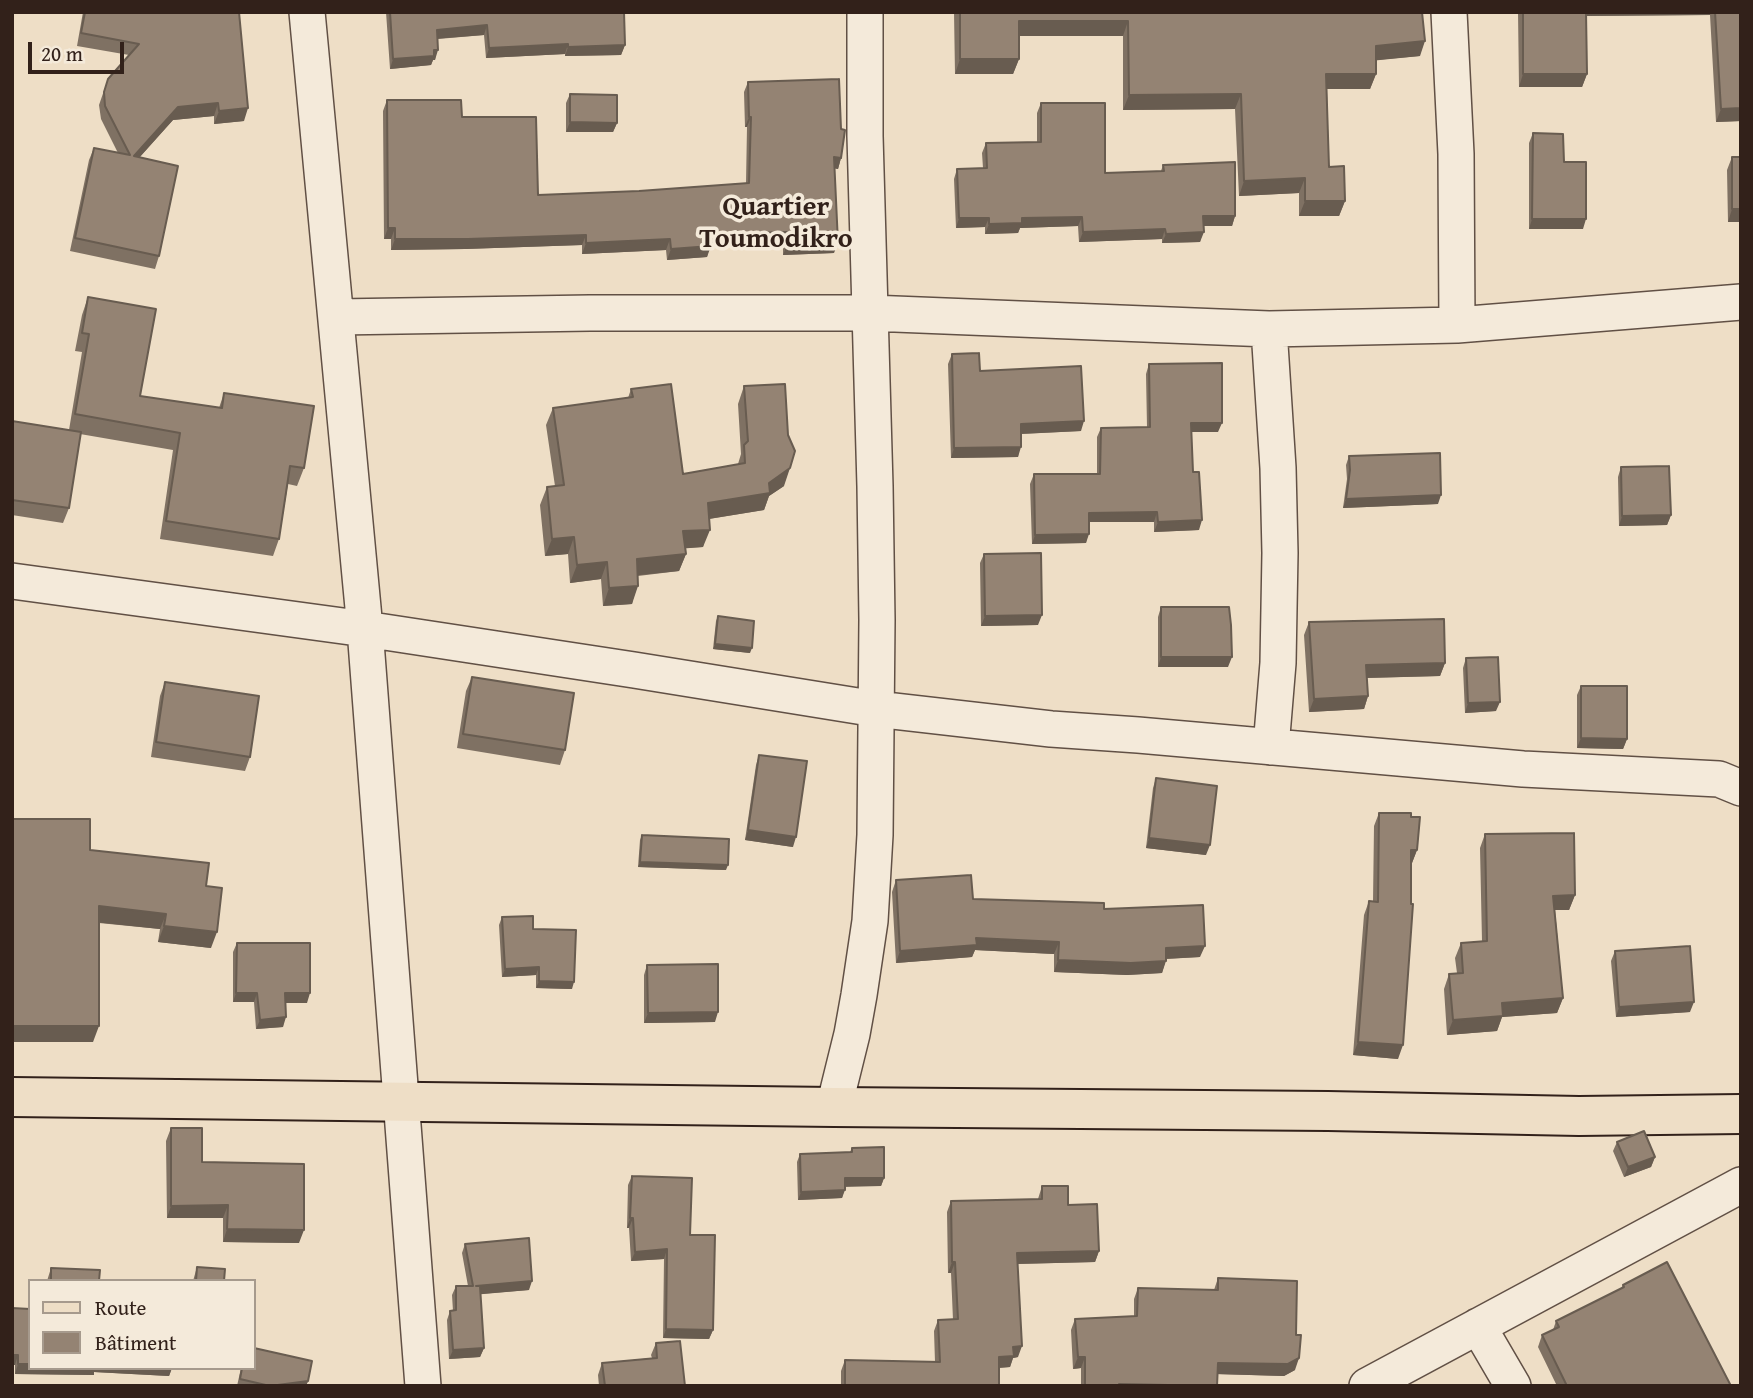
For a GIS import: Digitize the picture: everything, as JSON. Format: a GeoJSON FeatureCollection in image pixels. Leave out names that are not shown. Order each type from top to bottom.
{"type":"FeatureCollection","features":[{"type":"Feature","properties":{"kind":"main road"},"geometry":{"type":"LineString","coordinates":[[12,1097],[1580,1116],[1741,1114]]}},
{"type":"Feature","properties":{"kind":"street"},"geometry":{"type":"LineString","coordinates":[[307,12],[365,629],[423,1386]]}},
{"type":"Feature","properties":{"kind":"street"},"geometry":{"type":"LineString","coordinates":[[834,1107],[852,1034],[870,921],[876,835],[875,486],[865,136],[865,12]]}},
{"type":"Feature","properties":{"kind":"street"},"geometry":{"type":"LineString","coordinates":[[1449,12],[1456,154],[1457,325]]}},
{"type":"Feature","properties":{"kind":"street"},"geometry":{"type":"LineString","coordinates":[[337,317],[590,313],[870,313],[1269,329],[1457,325],[1741,302]]}},
{"type":"Feature","properties":{"kind":"street"},"geometry":{"type":"LineString","coordinates":[[1269,329],[1278,468],[1280,553],[1278,663],[1271,747]]}},
{"type":"Feature","properties":{"kind":"street"},"geometry":{"type":"LineString","coordinates":[[12,581],[365,629],[876,709],[1051,729],[1138,734],[1523,769],[1719,779],[1741,788]]}},
{"type":"Feature","properties":{"kind":"street"},"geometry":{"type":"LineString","coordinates":[[1367,1386],[1741,1185]]}},
{"type":"Feature","properties":{"kind":"street"},"geometry":{"type":"LineString","coordinates":[[1478,1326],[1513,1386]]}},
{"type":"Feature","properties":{"kind":"building"},"geometry":{"type":"Polygon","coordinates":[[[85,12],[239,12],[248,108],[219,111],[218,103],[178,107],[134,156],[178,166],[159,256],[75,238],[94,148],[130,155],[105,106],[104,92],[108,79],[139,44],[81,33],[85,12]]]}},
{"type":"Feature","properties":{"kind":"building"},"geometry":{"type":"Polygon","coordinates":[[[390,12],[624,12],[625,45],[568,47],[568,44],[489,48],[487,25],[437,30],[438,50],[434,50],[434,56],[393,59],[390,12]]]}},
{"type":"Feature","properties":{"kind":"building"},"geometry":{"type":"Polygon","coordinates":[[[960,12],[1422,12],[1425,41],[1376,46],[1376,74],[1326,74],[1329,167],[1344,166],[1345,201],[1305,201],[1305,178],[1244,181],[1241,94],[1129,95],[1128,21],[1019,21],[1019,59],[960,59],[960,12]]]}},
{"type":"Feature","properties":{"kind":"building"},"geometry":{"type":"Polygon","coordinates":[[[1523,12],[1586,12],[1587,74],[1523,74],[1523,12]]]}},
{"type":"Feature","properties":{"kind":"building"},"geometry":{"type":"Polygon","coordinates":[[[1715,12],[1741,12],[1741,108],[1721,109],[1715,12]]]}},
{"type":"Feature","properties":{"kind":"building"},"geometry":{"type":"Polygon","coordinates":[[[839,79],[841,129],[845,130],[841,158],[834,157],[838,243],[787,245],[787,232],[709,234],[711,246],[671,249],[670,239],[586,243],[586,235],[395,239],[395,228],[388,228],[387,100],[461,100],[462,117],[536,117],[538,195],[639,191],[749,183],[751,117],[748,82],[839,79]]]}},
{"type":"Feature","properties":{"kind":"building"},"geometry":{"type":"Polygon","coordinates":[[[570,94],[617,95],[617,123],[570,122],[570,94]]]}},
{"type":"Feature","properties":{"kind":"building"},"geometry":{"type":"Polygon","coordinates":[[[1041,103],[1105,103],[1105,173],[1164,171],[1163,165],[1235,162],[1235,216],[1203,216],[1204,232],[1166,234],[1165,229],[1083,232],[1082,217],[1022,218],[1022,223],[989,224],[989,218],[959,218],[957,169],[987,168],[986,143],[1041,142],[1041,103]]]}},
{"type":"Feature","properties":{"kind":"building"},"geometry":{"type":"Polygon","coordinates":[[[1533,133],[1563,134],[1564,162],[1586,162],[1586,219],[1532,219],[1533,133]]]}},
{"type":"Feature","properties":{"kind":"building"},"geometry":{"type":"Polygon","coordinates":[[[1732,157],[1741,157],[1741,209],[1732,209],[1732,157]]]}},
{"type":"Feature","properties":{"kind":"building"},"geometry":{"type":"Polygon","coordinates":[[[88,297],[156,309],[140,396],[222,408],[224,393],[314,406],[304,468],[290,466],[279,539],[166,521],[180,433],[75,414],[89,334],[82,333],[88,297]]]}},
{"type":"Feature","properties":{"kind":"building"},"geometry":{"type":"Polygon","coordinates":[[[979,353],[980,371],[1081,366],[1084,421],[1021,424],[1021,447],[954,448],[952,354],[979,353]]]}},
{"type":"Feature","properties":{"kind":"building"},"geometry":{"type":"Polygon","coordinates":[[[1222,363],[1222,423],[1191,423],[1193,472],[1199,472],[1202,520],[1158,522],[1157,512],[1089,513],[1089,534],[1035,535],[1034,474],[1100,474],[1101,428],[1150,427],[1149,364],[1222,363]]]}},
{"type":"Feature","properties":{"kind":"building"},"geometry":{"type":"Polygon","coordinates":[[[671,384],[683,474],[745,463],[744,445],[748,441],[744,386],[785,384],[788,435],[795,451],[790,468],[769,483],[770,493],[708,503],[710,530],[683,531],[686,554],[637,559],[638,586],[609,588],[607,562],[577,565],[574,537],[552,539],[547,487],[564,485],[553,408],[633,397],[631,389],[671,384]]]}},
{"type":"Feature","properties":{"kind":"building"},"geometry":{"type":"Polygon","coordinates":[[[12,421],[81,432],[69,508],[12,500],[12,421]]]}},
{"type":"Feature","properties":{"kind":"building"},"geometry":{"type":"Polygon","coordinates":[[[1440,453],[1441,495],[1346,499],[1349,456],[1440,453]]]}},
{"type":"Feature","properties":{"kind":"building"},"geometry":{"type":"Polygon","coordinates":[[[1669,466],[1671,515],[1622,516],[1621,467],[1669,466]]]}},
{"type":"Feature","properties":{"kind":"building"},"geometry":{"type":"Polygon","coordinates":[[[1041,553],[1042,615],[985,616],[984,554],[1041,553]]]}},
{"type":"Feature","properties":{"kind":"building"},"geometry":{"type":"Polygon","coordinates":[[[1161,607],[1229,607],[1232,657],[1161,657],[1161,607]]]}},
{"type":"Feature","properties":{"kind":"building"},"geometry":{"type":"Polygon","coordinates":[[[718,616],[754,621],[752,648],[715,644],[718,616]]]}},
{"type":"Feature","properties":{"kind":"building"},"geometry":{"type":"Polygon","coordinates":[[[1444,619],[1445,663],[1366,665],[1368,696],[1314,699],[1309,622],[1444,619]]]}},
{"type":"Feature","properties":{"kind":"building"},"geometry":{"type":"Polygon","coordinates":[[[1498,657],[1500,702],[1468,703],[1466,658],[1498,657]]]}},
{"type":"Feature","properties":{"kind":"building"},"geometry":{"type":"Polygon","coordinates":[[[472,677],[574,693],[565,750],[463,734],[472,677]]]}},
{"type":"Feature","properties":{"kind":"building"},"geometry":{"type":"Polygon","coordinates":[[[165,682],[259,696],[250,757],[156,742],[165,682]]]}},
{"type":"Feature","properties":{"kind":"building"},"geometry":{"type":"Polygon","coordinates":[[[1581,686],[1627,686],[1627,739],[1581,738],[1581,686]]]}},
{"type":"Feature","properties":{"kind":"building"},"geometry":{"type":"Polygon","coordinates":[[[759,755],[807,761],[796,837],[748,830],[759,755]]]}},
{"type":"Feature","properties":{"kind":"building"},"geometry":{"type":"Polygon","coordinates":[[[1156,778],[1217,786],[1210,845],[1149,838],[1156,778]]]}},
{"type":"Feature","properties":{"kind":"building"},"geometry":{"type":"Polygon","coordinates":[[[1379,813],[1411,813],[1411,817],[1420,817],[1417,850],[1411,850],[1413,904],[1403,1045],[1358,1042],[1369,901],[1378,902],[1379,813]]]}},
{"type":"Feature","properties":{"kind":"building"},"geometry":{"type":"Polygon","coordinates":[[[12,819],[90,819],[90,850],[209,863],[206,886],[222,888],[217,932],[164,926],[166,914],[99,906],[99,1026],[12,1026],[12,819]]]}},
{"type":"Feature","properties":{"kind":"building"},"geometry":{"type":"Polygon","coordinates":[[[1574,833],[1575,895],[1553,896],[1563,998],[1502,1003],[1503,1016],[1453,1020],[1449,974],[1463,973],[1461,943],[1487,941],[1485,834],[1574,833]]]}},
{"type":"Feature","properties":{"kind":"building"},"geometry":{"type":"Polygon","coordinates":[[[642,835],[729,839],[728,865],[640,862],[642,835]]]}},
{"type":"Feature","properties":{"kind":"building"},"geometry":{"type":"Polygon","coordinates":[[[971,875],[973,899],[1104,903],[1104,909],[1203,905],[1205,946],[1166,948],[1166,961],[1131,963],[1058,960],[1059,942],[976,938],[977,945],[900,951],[896,880],[971,875]]]}},
{"type":"Feature","properties":{"kind":"building"},"geometry":{"type":"Polygon","coordinates":[[[533,916],[533,929],[576,930],[574,982],[539,981],[539,967],[505,969],[502,917],[533,916]]]}},
{"type":"Feature","properties":{"kind":"building"},"geometry":{"type":"Polygon","coordinates":[[[237,943],[310,943],[310,993],[285,993],[286,1017],[260,1020],[257,993],[236,993],[237,943]]]}},
{"type":"Feature","properties":{"kind":"building"},"geometry":{"type":"Polygon","coordinates":[[[1690,946],[1694,1002],[1619,1007],[1615,951],[1690,946]]]}},
{"type":"Feature","properties":{"kind":"building"},"geometry":{"type":"Polygon","coordinates":[[[718,964],[718,1012],[648,1013],[647,965],[718,964]]]}},
{"type":"Feature","properties":{"kind":"building"},"geometry":{"type":"Polygon","coordinates":[[[171,1128],[202,1128],[202,1162],[304,1164],[304,1230],[227,1229],[228,1205],[171,1206],[171,1128]]]}},
{"type":"Feature","properties":{"kind":"building"},"geometry":{"type":"Polygon","coordinates":[[[1644,1131],[1655,1157],[1628,1167],[1617,1142],[1644,1131]]]}},
{"type":"Feature","properties":{"kind":"building"},"geometry":{"type":"Polygon","coordinates":[[[884,1147],[884,1178],[845,1178],[845,1190],[801,1192],[800,1154],[852,1152],[852,1148],[884,1147]]]}},
{"type":"Feature","properties":{"kind":"building"},"geometry":{"type":"Polygon","coordinates":[[[632,1176],[692,1178],[690,1235],[715,1235],[713,1330],[666,1329],[667,1249],[635,1252],[633,1218],[630,1218],[632,1176]]]}},
{"type":"Feature","properties":{"kind":"building"},"geometry":{"type":"Polygon","coordinates":[[[1042,1186],[1068,1186],[1068,1205],[1097,1204],[1099,1251],[1017,1253],[1022,1346],[1013,1347],[1014,1356],[999,1357],[999,1386],[845,1386],[845,1360],[940,1362],[938,1320],[958,1319],[955,1262],[952,1262],[951,1201],[1042,1199],[1042,1186]]]}},
{"type":"Feature","properties":{"kind":"building"},"geometry":{"type":"Polygon","coordinates":[[[529,1238],[532,1281],[476,1286],[480,1286],[484,1348],[453,1350],[450,1311],[456,1310],[456,1286],[473,1286],[465,1244],[529,1238]]]}},
{"type":"Feature","properties":{"kind":"building"},"geometry":{"type":"Polygon","coordinates":[[[1667,1262],[1731,1386],[1567,1386],[1542,1335],[1559,1327],[1556,1321],[1667,1262]]]}},
{"type":"Feature","properties":{"kind":"building"},"geometry":{"type":"Polygon","coordinates":[[[197,1267],[225,1269],[224,1279],[196,1279],[197,1267]]]}},
{"type":"Feature","properties":{"kind":"building"},"geometry":{"type":"Polygon","coordinates":[[[51,1268],[100,1270],[99,1279],[51,1279],[51,1268]]]}},
{"type":"Feature","properties":{"kind":"building"},"geometry":{"type":"Polygon","coordinates":[[[1218,1278],[1297,1281],[1296,1335],[1301,1335],[1299,1358],[1288,1364],[1218,1363],[1217,1386],[1085,1386],[1085,1357],[1078,1357],[1075,1319],[1137,1316],[1138,1288],[1218,1290],[1218,1278]]]}},
{"type":"Feature","properties":{"kind":"building"},"geometry":{"type":"Polygon","coordinates":[[[12,1308],[28,1309],[28,1364],[18,1364],[18,1355],[12,1355],[12,1308]]]}},
{"type":"Feature","properties":{"kind":"building"},"geometry":{"type":"Polygon","coordinates":[[[680,1341],[685,1386],[605,1386],[602,1363],[657,1358],[656,1343],[680,1341]]]}},
{"type":"Feature","properties":{"kind":"building"},"geometry":{"type":"Polygon","coordinates":[[[256,1348],[312,1361],[308,1381],[270,1386],[240,1379],[242,1370],[256,1370],[256,1348]]]}},
{"type":"Feature","properties":{"kind":"district","name":"Quartier Toumodikro"},"geometry":{"type":"Point","coordinates":[776,224]}}]}
